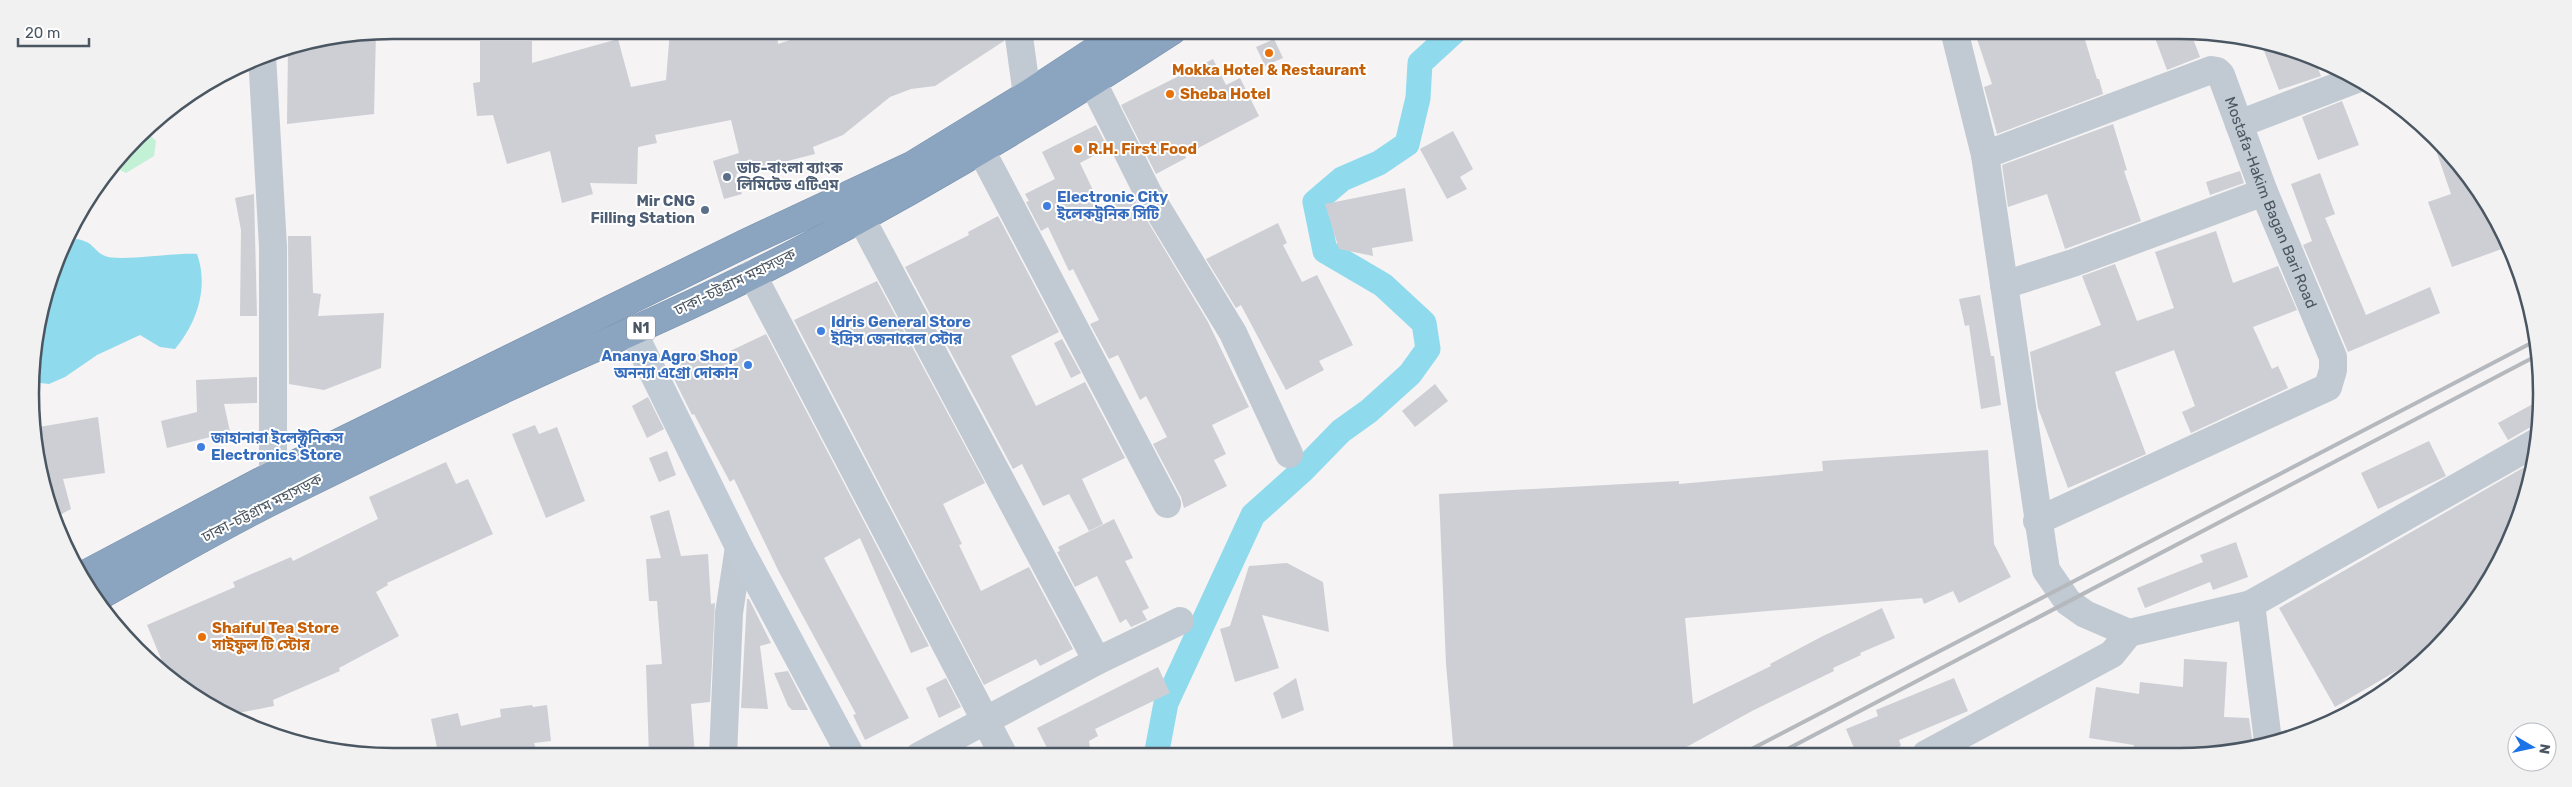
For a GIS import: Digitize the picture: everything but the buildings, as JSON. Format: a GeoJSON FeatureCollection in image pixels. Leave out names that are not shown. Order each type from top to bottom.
{"type":"FeatureCollection","features":[{"type":"Feature","properties":{"kind":"highway","name":"ঢাকা-চট্টগ্রাম মহাসড়ক"},"geometry":{"type":"LineString","coordinates":[[87,573],[273,475],[746,243],[911,166],[1027,95],[1112,39]]}},
{"type":"Feature","properties":{"kind":"highway","name":"ঢাকা-চট্টগ্রাম মহাসড়ক"},"geometry":{"type":"LineString","coordinates":[[102,595],[286,494],[564,362],[633,332],[861,218],[981,150],[1093,83],[1159,39]]}},
{"type":"Feature","properties":{"kind":"street"},"geometry":{"type":"LineString","coordinates":[[1019,39],[1027,95]]}},
{"type":"Feature","properties":{"kind":"street"},"geometry":{"type":"LineString","coordinates":[[1956,39],[1985,154],[2037,522],[2046,570],[2068,602],[2085,614],[2129,633],[2251,604],[2529,447]]}},
{"type":"Feature","properties":{"kind":"street"},"geometry":{"type":"LineString","coordinates":[[263,64],[273,247],[273,475]]}},
{"type":"Feature","properties":{"kind":"street","name":"Mostafa-Hakim Bagan Bari Road"},"geometry":{"type":"LineString","coordinates":[[1985,154],[2211,70],[2217,71],[2221,75],[2264,192],[2334,357],[2333,370],[2328,387],[2037,522]]}},
{"type":"Feature","properties":{"kind":"street"},"geometry":{"type":"LineString","coordinates":[[2239,124],[2349,82]]}},
{"type":"Feature","properties":{"kind":"street"},"geometry":{"type":"LineString","coordinates":[[1093,83],[1148,193],[1233,333],[1289,454]]}},
{"type":"Feature","properties":{"kind":"street"},"geometry":{"type":"LineString","coordinates":[[981,150],[1167,504]]}},
{"type":"Feature","properties":{"kind":"street"},"geometry":{"type":"LineString","coordinates":[[2004,285],[2073,263],[2264,192]]}},
{"type":"Feature","properties":{"kind":"street"},"geometry":{"type":"LineString","coordinates":[[861,218],[1098,661]]}},
{"type":"Feature","properties":{"kind":"street"},"geometry":{"type":"LineString","coordinates":[[752,274],[1000,748]]}},
{"type":"Feature","properties":{"kind":"street"},"geometry":{"type":"LineString","coordinates":[[633,332],[739,547],[847,748]]}},
{"type":"Feature","properties":{"kind":"street"},"geometry":{"type":"LineString","coordinates":[[723,748],[728,613],[739,547]]}},
{"type":"Feature","properties":{"kind":"street"},"geometry":{"type":"LineString","coordinates":[[2251,604],[2267,737]]}},
{"type":"Feature","properties":{"kind":"street"},"geometry":{"type":"LineString","coordinates":[[934,748],[1098,661],[1180,621]]}},
{"type":"Feature","properties":{"kind":"street"},"geometry":{"type":"LineString","coordinates":[[1937,748],[2112,654],[2129,633]]}},
{"type":"Feature","properties":{"kind":"green space"},"geometry":{"type":"Polygon","coordinates":[[[151,136],[156,141],[154,156],[126,173],[119,170],[151,136]]]}},
{"type":"Feature","properties":{"kind":"water"},"geometry":{"type":"Polygon","coordinates":[[[74,239],[87,242],[101,254],[112,258],[197,254],[202,279],[199,304],[189,328],[175,349],[160,347],[140,335],[97,355],[65,377],[49,384],[39,383],[42,347],[51,302],[74,239]]]}},
{"type":"Feature","properties":{"kind":"waterway"},"geometry":{"type":"LineString","coordinates":[[1158,748],[1166,703],[1253,515],[1302,471],[1341,431],[1369,411],[1410,374],[1428,349],[1424,323],[1383,285],[1325,251],[1315,202],[1342,179],[1379,163],[1407,144],[1418,98],[1420,63],[1446,39]]}},
{"type":"Feature","properties":{"kind":"railway"},"geometry":{"type":"LineString","coordinates":[[1753,748],[2529,344]]}},
{"type":"Feature","properties":{"kind":"railway"},"geometry":{"type":"LineString","coordinates":[[1789,748],[2531,359]]}},
{"type":"Feature","properties":{"kind":"place","name":"Mokka Hotel & Restaurant"},"geometry":{"type":"Point","coordinates":[1269,53]}},
{"type":"Feature","properties":{"kind":"place","name":"Sheba Hotel"},"geometry":{"type":"Point","coordinates":[1170,94]}},
{"type":"Feature","properties":{"kind":"place","name":"R.H. First Food"},"geometry":{"type":"Point","coordinates":[1078,149]}},
{"type":"Feature","properties":{"kind":"place","name":"ডাচ-বাংলা ব্যাংক লিমিটেড এটিএম"},"geometry":{"type":"Point","coordinates":[727,177]}},
{"type":"Feature","properties":{"kind":"place","name":"Electronic City ইলেকট্রনিক সিটি"},"geometry":{"type":"Point","coordinates":[1047,206]}},
{"type":"Feature","properties":{"kind":"place","name":"Mir CNG Filling Station"},"geometry":{"type":"Point","coordinates":[705,210]}},
{"type":"Feature","properties":{"kind":"place","name":"Idris General Store ইদ্রিস জেনারেল স্টোর"},"geometry":{"type":"Point","coordinates":[821,331]}},
{"type":"Feature","properties":{"kind":"place","name":"Ananya Agro Shop অনন্যা এগ্রো দোকান"},"geometry":{"type":"Point","coordinates":[748,365]}},
{"type":"Feature","properties":{"kind":"place","name":"জাহানারা ইলেক্ট্রনিকস Electronics Store"},"geometry":{"type":"Point","coordinates":[201,447]}},
{"type":"Feature","properties":{"kind":"place","name":"Shaiful Tea Store সাইফুল টি স্টোর"},"geometry":{"type":"Point","coordinates":[202,637]}}]}
